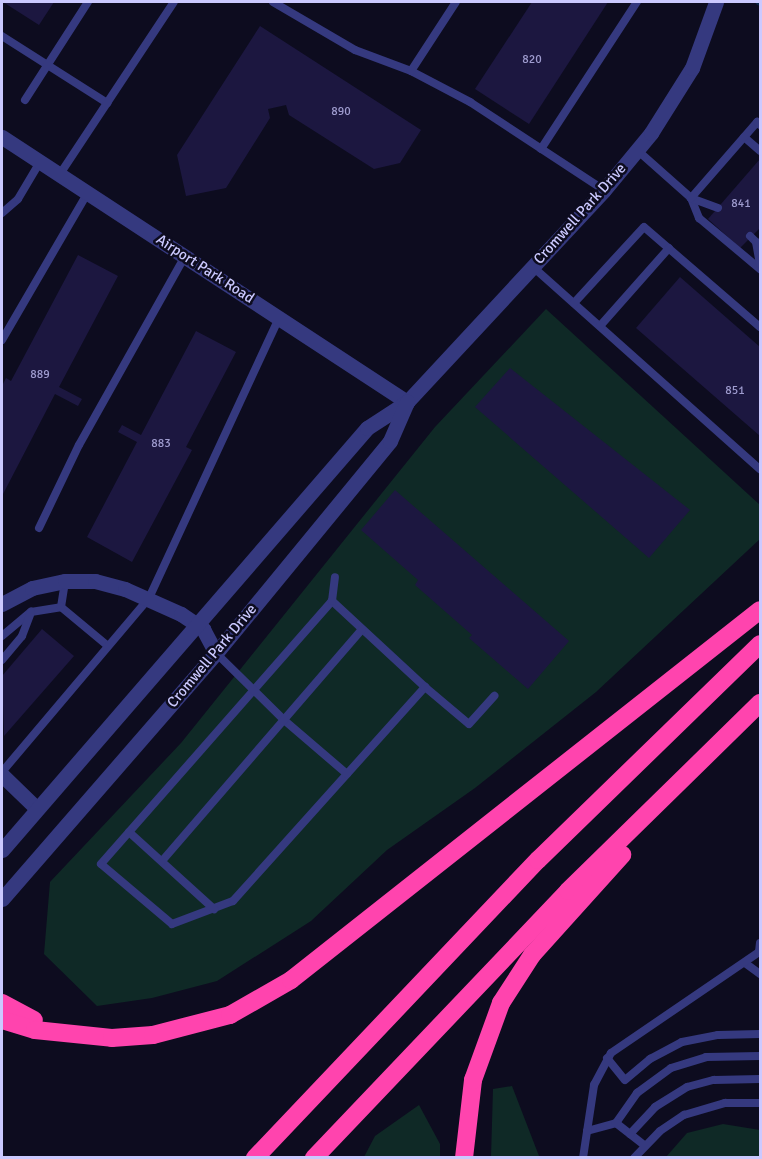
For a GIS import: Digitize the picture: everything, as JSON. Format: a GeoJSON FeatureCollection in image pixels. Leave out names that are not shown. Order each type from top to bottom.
{"type":"FeatureCollection","features":[{"type":"Feature","properties":{"kind":"highway"},"geometry":{"type":"LineString","coordinates":[[2,1020],[74,1036],[153,1035],[196,1026],[230,1015],[291,980],[760,610]]}},
{"type":"Feature","properties":{"kind":"highway"},"geometry":{"type":"LineString","coordinates":[[255,1158],[538,860],[760,644]]}},
{"type":"Feature","properties":{"kind":"highway"},"geometry":{"type":"LineString","coordinates":[[314,1158],[568,891],[760,703]]}},
{"type":"Feature","properties":{"kind":"highway"},"geometry":{"type":"LineString","coordinates":[[464,1158],[467,1113],[482,1048],[515,979],[557,927],[746,717]]}},
{"type":"Feature","properties":{"kind":"highway"},"geometry":{"type":"LineString","coordinates":[[2,1003],[74,1036]]}},
{"type":"Feature","properties":{"kind":"street","name":"Cromwell Park Drive"},"geometry":{"type":"LineString","coordinates":[[2,850],[36,808],[199,626],[367,429],[407,402],[604,190],[637,150],[692,68],[716,2]]}},
{"type":"Feature","properties":{"kind":"street","name":"Airport Park Road"},"geometry":{"type":"LineString","coordinates":[[2,137],[407,402]]}},
{"type":"Feature","properties":{"kind":"street","name":"Cromwell Park Drive"},"geometry":{"type":"LineString","coordinates":[[2,899],[216,653],[390,441],[407,402]]}},
{"type":"Feature","properties":{"kind":"street"},"geometry":{"type":"LineString","coordinates":[[2,604],[32,588],[65,581],[95,582],[149,598],[199,626],[216,653]]}},
{"type":"Feature","properties":{"kind":"street"},"geometry":{"type":"LineString","coordinates":[[2,773],[36,808]]}},
{"type":"Feature","properties":{"kind":"lane"},"geometry":{"type":"LineString","coordinates":[[25,100],[88,2]]}},
{"type":"Feature","properties":{"kind":"lane"},"geometry":{"type":"LineString","coordinates":[[60,174],[174,2]]}},
{"type":"Feature","properties":{"kind":"lane"},"geometry":{"type":"LineString","coordinates":[[273,2],[355,50],[411,71],[470,102],[604,190]]}},
{"type":"Feature","properties":{"kind":"lane"},"geometry":{"type":"LineString","coordinates":[[411,71],[456,2]]}},
{"type":"Feature","properties":{"kind":"lane"},"geometry":{"type":"LineString","coordinates":[[541,149],[637,2]]}},
{"type":"Feature","properties":{"kind":"lane"},"geometry":{"type":"LineString","coordinates":[[2,36],[107,103]]}},
{"type":"Feature","properties":{"kind":"lane"},"geometry":{"type":"LineString","coordinates":[[691,198],[757,122],[760,125]]}},
{"type":"Feature","properties":{"kind":"lane"},"geometry":{"type":"LineString","coordinates":[[744,137],[760,151]]}},
{"type":"Feature","properties":{"kind":"lane"},"geometry":{"type":"LineString","coordinates":[[637,150],[691,198],[718,208]]}},
{"type":"Feature","properties":{"kind":"lane"},"geometry":{"type":"LineString","coordinates":[[2,213],[18,199],[40,162]]}},
{"type":"Feature","properties":{"kind":"lane"},"geometry":{"type":"LineString","coordinates":[[2,340],[88,192]]}},
{"type":"Feature","properties":{"kind":"lane"},"geometry":{"type":"LineString","coordinates":[[691,198],[699,218],[760,269]]}},
{"type":"Feature","properties":{"kind":"lane"},"geometry":{"type":"LineString","coordinates":[[574,303],[644,226],[760,327]]}},
{"type":"Feature","properties":{"kind":"lane"},"geometry":{"type":"LineString","coordinates":[[750,236],[756,242],[760,264]]}},
{"type":"Feature","properties":{"kind":"lane"},"geometry":{"type":"LineString","coordinates":[[600,326],[669,248]]}},
{"type":"Feature","properties":{"kind":"lane"},"geometry":{"type":"LineString","coordinates":[[39,528],[79,445],[185,256]]}},
{"type":"Feature","properties":{"kind":"lane"},"geometry":{"type":"LineString","coordinates":[[533,267],[760,470]]}},
{"type":"Feature","properties":{"kind":"lane"},"geometry":{"type":"LineString","coordinates":[[2,773],[149,598],[279,318]]}},
{"type":"Feature","properties":{"kind":"lane"},"geometry":{"type":"LineString","coordinates":[[335,577],[332,601],[101,864],[172,924],[233,901],[425,687]]}},
{"type":"Feature","properties":{"kind":"lane"},"geometry":{"type":"LineString","coordinates":[[61,607],[65,581]]}},
{"type":"Feature","properties":{"kind":"lane"},"geometry":{"type":"LineString","coordinates":[[332,601],[425,687],[469,724],[494,696]]}},
{"type":"Feature","properties":{"kind":"lane"},"geometry":{"type":"LineString","coordinates":[[2,636],[31,612],[61,607],[108,646]]}},
{"type":"Feature","properties":{"kind":"lane"},"geometry":{"type":"LineString","coordinates":[[2,660],[22,636],[31,612]]}},
{"type":"Feature","properties":{"kind":"lane"},"geometry":{"type":"LineString","coordinates":[[162,861],[362,629]]}},
{"type":"Feature","properties":{"kind":"lane"},"geometry":{"type":"LineString","coordinates":[[216,653],[284,720],[347,774]]}},
{"type":"Feature","properties":{"kind":"lane"},"geometry":{"type":"LineString","coordinates":[[129,832],[214,909]]}},
{"type":"Feature","properties":{"kind":"lane"},"geometry":{"type":"LineString","coordinates":[[583,1158],[594,1085],[607,1058],[632,1036],[745,963],[759,952],[760,943]]}},
{"type":"Feature","properties":{"kind":"lane"},"geometry":{"type":"LineString","coordinates":[[745,963],[760,974]]}},
{"type":"Feature","properties":{"kind":"lane"},"geometry":{"type":"LineString","coordinates":[[607,1058],[625,1080],[650,1059],[682,1042],[718,1035],[760,1035]]}},
{"type":"Feature","properties":{"kind":"lane"},"geometry":{"type":"LineString","coordinates":[[587,1131],[616,1123],[637,1093],[671,1068],[706,1057],[760,1056]]}},
{"type":"Feature","properties":{"kind":"lane"},"geometry":{"type":"LineString","coordinates":[[630,1134],[655,1107],[687,1087],[714,1080],[760,1079]]}},
{"type":"Feature","properties":{"kind":"lane"},"geometry":{"type":"LineString","coordinates":[[634,1158],[667,1125],[694,1111],[725,1103],[760,1103]]}},
{"type":"Feature","properties":{"kind":"lane"},"geometry":{"type":"LineString","coordinates":[[616,1123],[645,1146]]}},
{"type":"Feature","properties":{"kind":"green space"},"geometry":{"type":"Polygon","coordinates":[[[546,309],[760,505],[760,539],[596,692],[475,788],[387,850],[311,921],[217,981],[152,998],[97,1006],[44,954],[50,882],[181,743],[435,427],[546,309]]]}},
{"type":"Feature","properties":{"kind":"green space"},"geometry":{"type":"Polygon","coordinates":[[[512,1086],[539,1157],[491,1157],[493,1089],[512,1086]]]}},
{"type":"Feature","properties":{"kind":"green space"},"geometry":{"type":"Polygon","coordinates":[[[419,1105],[440,1144],[440,1157],[364,1157],[375,1136],[419,1105]]]}},
{"type":"Feature","properties":{"kind":"green space"},"geometry":{"type":"Polygon","coordinates":[[[723,1124],[760,1130],[760,1157],[666,1157],[687,1133],[723,1124]]]}},
{"type":"Feature","properties":{"kind":"building"},"geometry":{"type":"Polygon","coordinates":[[[3,2],[54,2],[39,25],[3,2]]]}},
{"type":"Feature","properties":{"kind":"building"},"geometry":{"type":"Polygon","coordinates":[[[532,2],[608,2],[529,124],[475,89],[532,2]]]}},
{"type":"Feature","properties":{"kind":"building"},"geometry":{"type":"Polygon","coordinates":[[[260,26],[421,130],[400,163],[374,169],[289,115],[286,105],[268,109],[270,118],[226,188],[186,196],[177,155],[260,26]]]}},
{"type":"Feature","properties":{"kind":"building"},"geometry":{"type":"Polygon","coordinates":[[[760,159],[760,228],[740,248],[708,219],[760,159]]]}},
{"type":"Feature","properties":{"kind":"building"},"geometry":{"type":"Polygon","coordinates":[[[78,255],[118,276],[59,387],[82,399],[78,406],[55,394],[2,496],[2,386],[6,378],[11,381],[78,255]]]}},
{"type":"Feature","properties":{"kind":"building"},"geometry":{"type":"Polygon","coordinates":[[[680,277],[760,347],[760,436],[636,328],[680,277]]]}},
{"type":"Feature","properties":{"kind":"building"},"geometry":{"type":"Polygon","coordinates":[[[196,331],[236,352],[186,447],[192,450],[132,562],[87,537],[137,442],[118,432],[122,425],[141,435],[196,331]]]}},
{"type":"Feature","properties":{"kind":"building"},"geometry":{"type":"Polygon","coordinates":[[[510,368],[690,510],[649,558],[475,407],[510,368]]]}},
{"type":"Feature","properties":{"kind":"building"},"geometry":{"type":"Polygon","coordinates":[[[395,490],[569,641],[528,689],[469,638],[472,635],[415,585],[418,580],[361,530],[395,490]]]}},
{"type":"Feature","properties":{"kind":"building"},"geometry":{"type":"Polygon","coordinates":[[[42,629],[74,656],[4,736],[2,676],[42,629]]]}}]}
